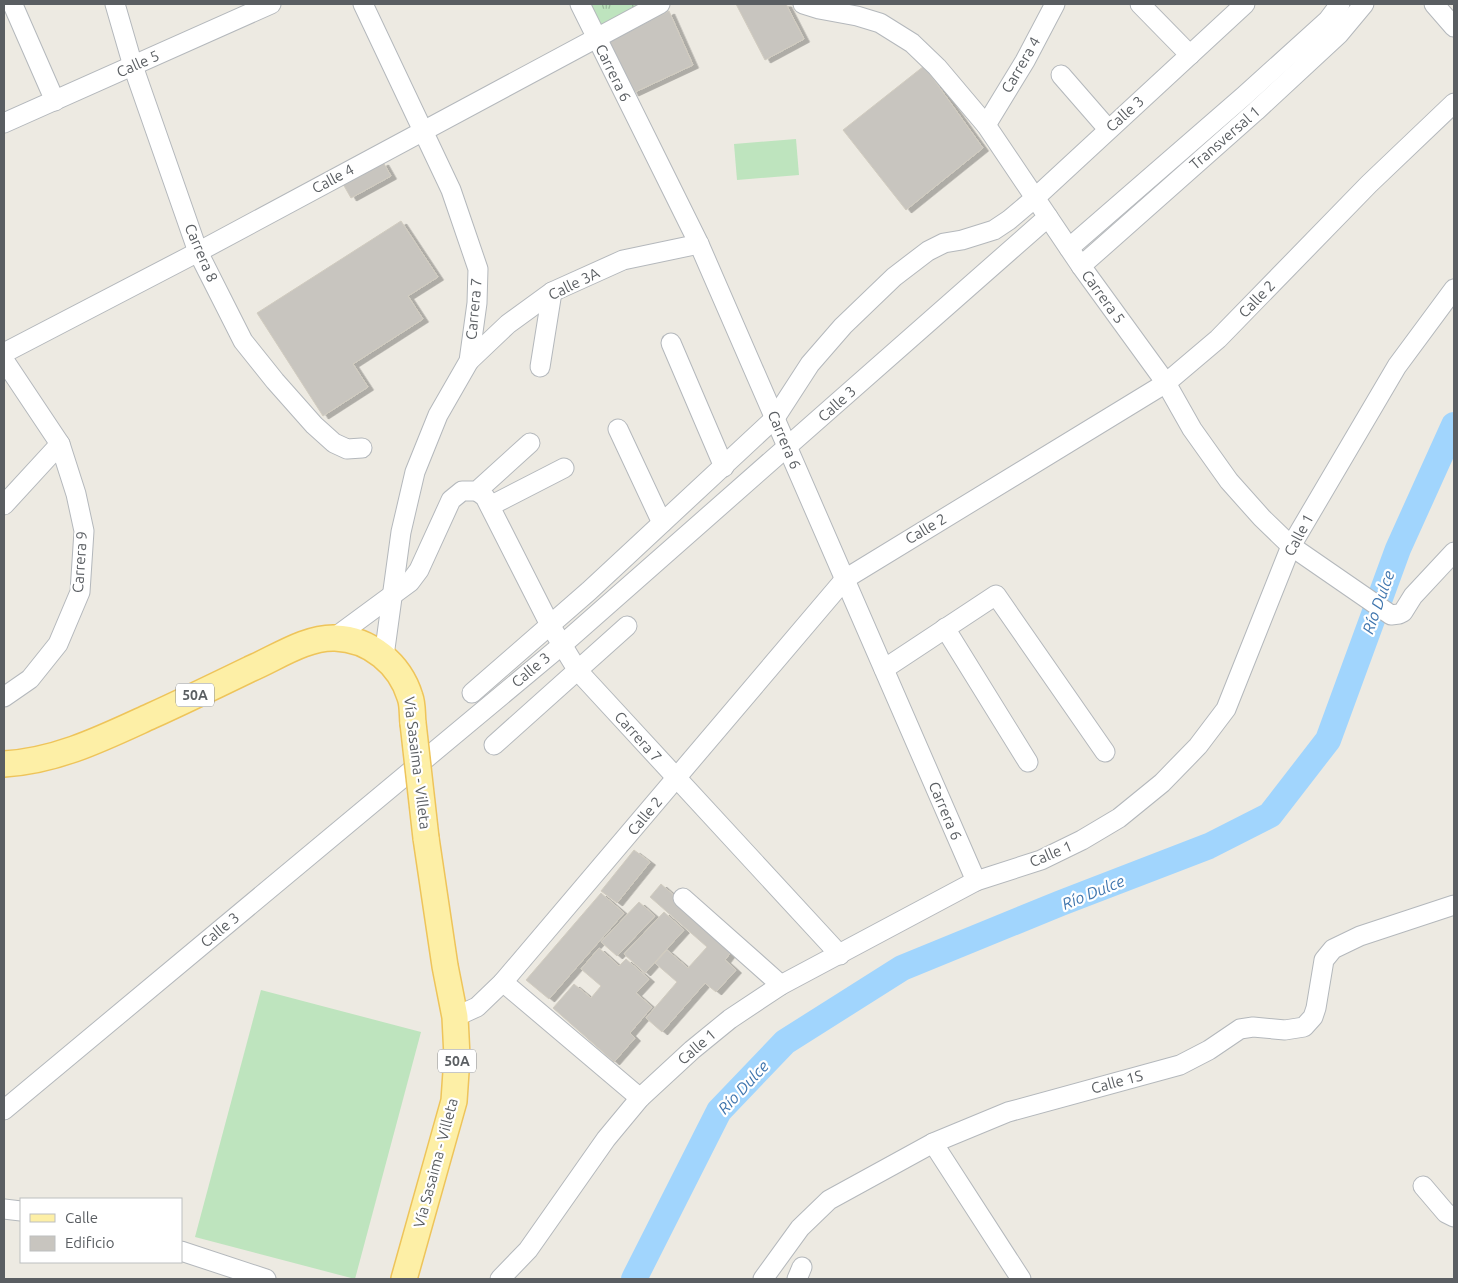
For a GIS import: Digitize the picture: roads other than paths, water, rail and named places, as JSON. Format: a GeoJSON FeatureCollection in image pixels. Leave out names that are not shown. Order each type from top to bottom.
{"type":"FeatureCollection","features":[{"type":"Feature","properties":{"kind":"main road","name":"Vía Sasaima - Villeta"},"geometry":{"type":"LineString","coordinates":[[4,764],[17,763],[75,750],[307,642],[334,638],[359,642],[384,656],[400,674],[411,698],[426,838],[445,966],[455,1016],[457,1057],[454,1101],[404,1279]]}},
{"type":"Feature","properties":{"kind":"street","name":"Carrera 8"},"geometry":{"type":"LineString","coordinates":[[114,4],[133,66],[198,252],[243,341],[314,425],[334,443],[347,449],[362,448]]}},
{"type":"Feature","properties":{"kind":"street","name":"Calle 5"},"geometry":{"type":"LineString","coordinates":[[4,124],[271,4]]}},
{"type":"Feature","properties":{"kind":"street","name":"Carrera 7"},"geometry":{"type":"LineString","coordinates":[[363,4],[451,190],[478,270],[477,303],[469,361],[438,414],[416,472],[400,532],[384,656]]}},
{"type":"Feature","properties":{"kind":"street","name":"Carrera 6"},"geometry":{"type":"LineString","coordinates":[[580,4],[699,244],[976,881]]}},
{"type":"Feature","properties":{"kind":"street","name":"Calle 4"},"geometry":{"type":"LineString","coordinates":[[4,353],[198,252],[660,4]]}},
{"type":"Feature","properties":{"kind":"street","name":"Carrera 5"},"geometry":{"type":"LineString","coordinates":[[803,4],[880,23],[912,43],[937,67],[986,125],[1081,266],[1166,383],[1192,429],[1229,481],[1262,518],[1291,546],[1391,615],[1403,612],[1413,596],[1454,552]]}},
{"type":"Feature","properties":{"kind":"street","name":"Carrera 4"},"geometry":{"type":"LineString","coordinates":[[986,125],[1025,61],[1055,4]]}},
{"type":"Feature","properties":{"kind":"street"},"geometry":{"type":"LineString","coordinates":[[1140,4],[1190,55]]}},
{"type":"Feature","properties":{"kind":"street","name":"Calle 3"},"geometry":{"type":"LineString","coordinates":[[472,693],[550,625],[724,467],[775,418],[810,364],[843,326],[894,277],[928,251],[944,243],[962,240],[994,230],[1009,220],[1245,4]]}},
{"type":"Feature","properties":{"kind":"street","name":"Transversal 1"},"geometry":{"type":"LineString","coordinates":[[1069,248],[1244,96],[1328,20],[1340,4]]}},
{"type":"Feature","properties":{"kind":"street","name":"Transversal 1"},"geometry":{"type":"LineString","coordinates":[[1081,266],[1339,34],[1364,4]]}},
{"type":"Feature","properties":{"kind":"street"},"geometry":{"type":"LineString","coordinates":[[1434,4],[1454,27]]}},
{"type":"Feature","properties":{"kind":"street"},"geometry":{"type":"LineString","coordinates":[[13,5],[55,101]]}},
{"type":"Feature","properties":{"kind":"street"},"geometry":{"type":"LineString","coordinates":[[1061,75],[1108,129]]}},
{"type":"Feature","properties":{"kind":"street","name":"Calle 2"},"geometry":{"type":"LineString","coordinates":[[455,1016],[477,1007],[503,982],[845,578],[1166,383],[1218,339],[1369,184],[1454,103]]}},
{"type":"Feature","properties":{"kind":"street","name":"Calle 3"},"geometry":{"type":"LineString","coordinates":[[4,1110],[562,645],[788,448],[1048,217]]}},
{"type":"Feature","properties":{"kind":"street","name":"Calle 3A"},"geometry":{"type":"LineString","coordinates":[[469,361],[508,324],[552,292],[623,260],[699,244]]}},
{"type":"Feature","properties":{"kind":"street","name":"Calle 1"},"geometry":{"type":"LineString","coordinates":[[500,1279],[528,1250],[606,1139],[640,1098],[692,1050],[730,1019],[781,985],[976,881],[1041,860],[1082,840],[1119,818],[1162,783],[1198,746],[1226,709],[1291,546],[1397,366],[1454,289]]}},
{"type":"Feature","properties":{"kind":"street"},"geometry":{"type":"LineString","coordinates":[[540,367],[552,292]]}},
{"type":"Feature","properties":{"kind":"street"},"geometry":{"type":"LineString","coordinates":[[671,343],[724,467]]}},
{"type":"Feature","properties":{"kind":"street","name":"Carrera 9"},"geometry":{"type":"LineString","coordinates":[[4,360],[60,444],[76,494],[84,530],[80,592],[58,644],[30,679],[4,697]]}},
{"type":"Feature","properties":{"kind":"street"},"geometry":{"type":"LineString","coordinates":[[618,430],[662,523]]}},
{"type":"Feature","properties":{"kind":"street"},"geometry":{"type":"LineString","coordinates":[[334,638],[410,582],[419,570],[451,500],[462,491],[477,491],[530,443]]}},
{"type":"Feature","properties":{"kind":"street"},"geometry":{"type":"LineString","coordinates":[[4,505],[60,444]]}},
{"type":"Feature","properties":{"kind":"street"},"geometry":{"type":"LineString","coordinates":[[490,506],[564,468]]}},
{"type":"Feature","properties":{"kind":"street","name":"Carrera 7"},"geometry":{"type":"LineString","coordinates":[[477,491],[485,497],[550,625],[578,671],[840,955]]}},
{"type":"Feature","properties":{"kind":"street"},"geometry":{"type":"LineString","coordinates":[[884,669],[996,595],[1105,752]]}},
{"type":"Feature","properties":{"kind":"street"},"geometry":{"type":"LineString","coordinates":[[494,745],[627,626]]}},
{"type":"Feature","properties":{"kind":"street"},"geometry":{"type":"LineString","coordinates":[[945,628],[1028,762]]}},
{"type":"Feature","properties":{"kind":"street"},"geometry":{"type":"LineString","coordinates":[[683,898],[781,985]]}},
{"type":"Feature","properties":{"kind":"street","name":"Calle 1S"},"geometry":{"type":"LineString","coordinates":[[764,1279],[800,1228],[829,1200],[933,1142],[1008,1112],[1180,1065],[1209,1050],[1240,1030],[1254,1027],[1285,1030],[1304,1027],[1313,1018],[1324,960],[1333,950],[1360,936],[1454,905]]}},
{"type":"Feature","properties":{"kind":"street"},"geometry":{"type":"LineString","coordinates":[[503,982],[640,1098]]}},
{"type":"Feature","properties":{"kind":"street"},"geometry":{"type":"LineString","coordinates":[[933,1142],[1021,1279]]}},
{"type":"Feature","properties":{"kind":"street"},"geometry":{"type":"LineString","coordinates":[[1422,1186],[1446,1213],[1454,1217]]}},
{"type":"Feature","properties":{"kind":"street"},"geometry":{"type":"LineString","coordinates":[[4,1209],[20,1211]]}},
{"type":"Feature","properties":{"kind":"street"},"geometry":{"type":"LineString","coordinates":[[182,1251],[266,1279]]}},
{"type":"Feature","properties":{"kind":"waterway","name":"Río Dulce"},"geometry":{"type":"LineString","coordinates":[[634,1279],[719,1111],[785,1042],[902,968],[1061,903],[1209,846],[1270,815],[1328,740],[1398,549],[1454,425]]}}]}
